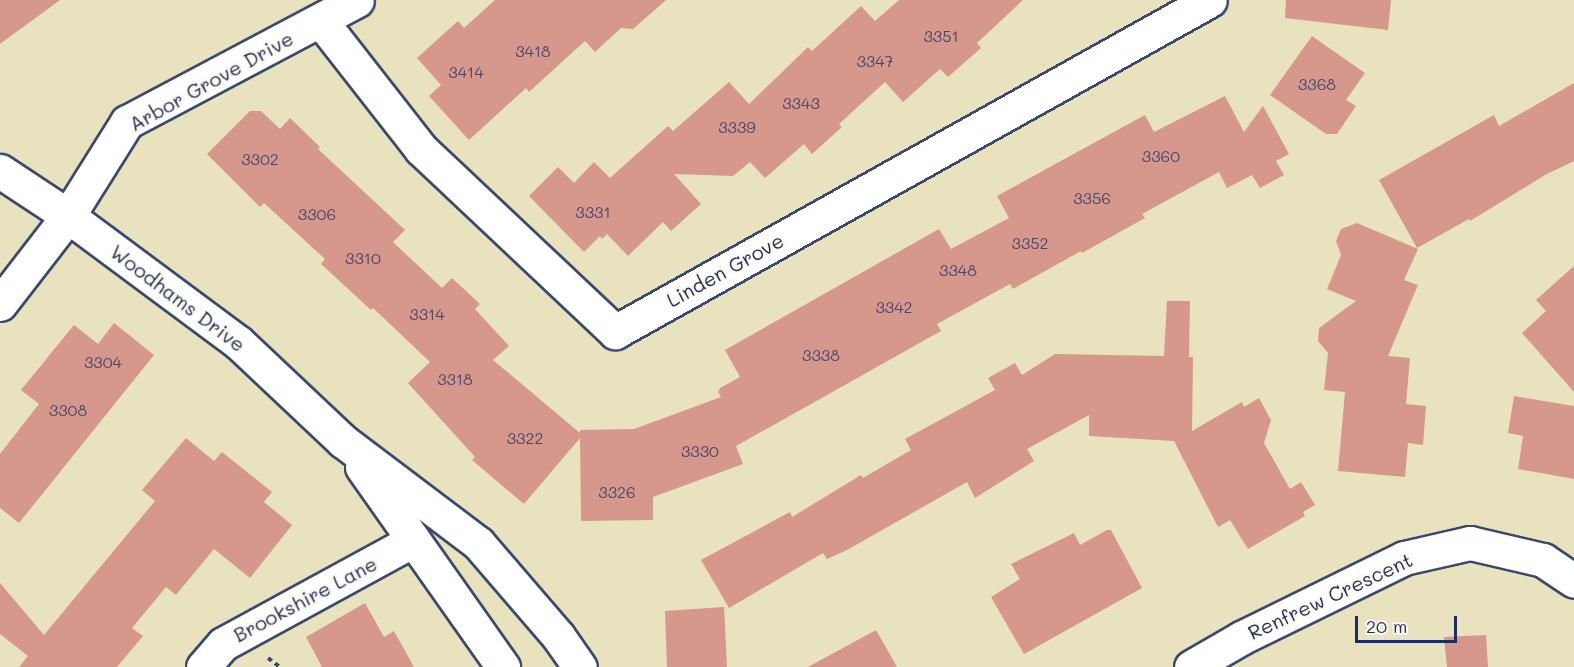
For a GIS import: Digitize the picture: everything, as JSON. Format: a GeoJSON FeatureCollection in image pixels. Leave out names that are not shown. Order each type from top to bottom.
{"type":"FeatureCollection","features":[{"type":"Feature","properties":{"kind":"street","name":"Arbor Grove Drive"},"geometry":{"type":"LineString","coordinates":[[0,304],[68,216],[127,122],[357,0]]}},
{"type":"Feature","properties":{"kind":"street","name":"Linden Grove"},"geometry":{"type":"LineString","coordinates":[[321,21],[421,149],[615,332],[1210,0]]}},
{"type":"Feature","properties":{"kind":"street","name":"Woodhams Drive"},"geometry":{"type":"LineString","coordinates":[[0,171],[68,216],[239,343],[343,441],[478,543],[558,636],[580,667]]}},
{"type":"Feature","properties":{"kind":"street","name":"Woodhams Drive"},"geometry":{"type":"LineString","coordinates":[[343,441],[503,667]]}},
{"type":"Feature","properties":{"kind":"street","name":"Brookshire Lane"},"geometry":{"type":"LineString","coordinates":[[203,667],[223,644],[414,540]]}},
{"type":"Feature","properties":{"kind":"street","name":"Renfrew Crescent"},"geometry":{"type":"LineString","coordinates":[[1191,667],[1241,638],[1404,558],[1470,543],[1543,560],[1574,581]]}},
{"type":"Feature","properties":{"kind":"building"},"geometry":{"type":"Polygon","coordinates":[[[0,0],[60,0],[0,44],[0,0]]]}},
{"type":"Feature","properties":{"kind":"building"},"geometry":{"type":"Polygon","coordinates":[[[495,0],[666,0],[633,29],[621,28],[595,52],[585,41],[529,92],[526,88],[469,140],[429,96],[441,85],[417,58],[458,21],[464,28],[495,0]]]}},
{"type":"Feature","properties":{"kind":"building"},"geometry":{"type":"Polygon","coordinates":[[[899,0],[1023,0],[977,43],[981,48],[948,77],[940,69],[903,102],[885,82],[839,124],[842,127],[812,154],[804,144],[765,178],[750,162],[733,176],[674,174],[701,204],[671,231],[663,222],[628,256],[607,234],[602,239],[600,236],[584,252],[529,196],[558,167],[574,183],[594,162],[610,178],[668,126],[673,131],[729,82],[749,104],[808,47],[812,51],[861,6],[875,21],[899,0]]]}},
{"type":"Feature","properties":{"kind":"building"},"geometry":{"type":"Polygon","coordinates":[[[1286,0],[1391,0],[1388,30],[1285,18],[1286,0]]]}},
{"type":"Feature","properties":{"kind":"building"},"geometry":{"type":"Polygon","coordinates":[[[1312,36],[1365,73],[1346,100],[1356,106],[1337,134],[1326,134],[1270,95],[1312,36]]]}},
{"type":"Feature","properties":{"kind":"building"},"geometry":{"type":"Polygon","coordinates":[[[1574,83],[1574,161],[1545,175],[1470,221],[1469,219],[1417,248],[1379,180],[1494,115],[1499,126],[1574,83]]]}},
{"type":"Feature","properties":{"kind":"building"},"geometry":{"type":"Polygon","coordinates":[[[1225,96],[1244,132],[1263,106],[1289,154],[1276,161],[1284,175],[1260,188],[1252,175],[1227,188],[1219,172],[1142,214],[1145,218],[1082,253],[1081,251],[1013,289],[1010,284],[937,324],[941,331],[736,446],[743,464],[653,497],[653,520],[581,521],[580,438],[524,504],[472,460],[475,457],[408,383],[430,362],[373,308],[371,310],[321,264],[325,259],[264,203],[260,207],[207,154],[250,111],[261,111],[280,129],[290,118],[320,147],[318,149],[405,230],[393,242],[442,288],[452,278],[480,304],[475,309],[509,346],[493,360],[580,433],[580,430],[634,429],[721,397],[718,392],[720,388],[740,377],[725,350],[939,229],[951,249],[1009,218],[997,196],[1145,115],[1154,132],[1225,96]]]}},
{"type":"Feature","properties":{"kind":"building"},"geometry":{"type":"Polygon","coordinates":[[[1357,223],[1418,249],[1404,280],[1418,285],[1388,356],[1410,358],[1406,404],[1426,406],[1423,445],[1408,443],[1405,477],[1338,471],[1345,392],[1324,390],[1328,353],[1318,341],[1319,328],[1356,301],[1327,289],[1341,255],[1336,241],[1341,229],[1357,223]]]}},
{"type":"Feature","properties":{"kind":"building"},"geometry":{"type":"Polygon","coordinates":[[[1574,266],[1574,392],[1522,333],[1546,311],[1536,300],[1574,266]]]}},
{"type":"Feature","properties":{"kind":"building"},"geometry":{"type":"Polygon","coordinates":[[[1167,301],[1190,301],[1189,357],[1193,357],[1192,431],[1242,402],[1244,407],[1259,398],[1271,420],[1264,443],[1290,489],[1301,482],[1315,505],[1303,512],[1305,516],[1248,549],[1230,520],[1218,527],[1174,441],[1089,436],[1089,415],[1027,449],[1034,461],[975,498],[967,482],[847,550],[827,559],[823,553],[729,608],[701,560],[790,512],[792,517],[861,475],[863,478],[911,450],[905,439],[995,390],[988,378],[1015,363],[1022,375],[1055,354],[1164,356],[1167,301]]]}},
{"type":"Feature","properties":{"kind":"building"},"geometry":{"type":"Polygon","coordinates":[[[114,323],[154,355],[19,523],[0,508],[0,454],[39,404],[21,390],[74,325],[98,344],[114,323]]]}},
{"type":"Feature","properties":{"kind":"building"},"geometry":{"type":"Polygon","coordinates":[[[1514,396],[1574,406],[1574,479],[1518,469],[1523,436],[1508,433],[1514,396]]]}},
{"type":"Feature","properties":{"kind":"building"},"geometry":{"type":"Polygon","coordinates":[[[186,438],[214,461],[222,452],[272,492],[264,502],[292,525],[250,578],[214,549],[176,595],[166,587],[132,628],[143,636],[117,667],[19,667],[28,656],[0,634],[0,583],[44,635],[155,501],[142,490],[186,438]]]}},
{"type":"Feature","properties":{"kind":"building"},"geometry":{"type":"Polygon","coordinates":[[[1111,530],[1142,588],[1024,654],[991,597],[1020,579],[1011,564],[1074,533],[1080,545],[1111,530]]]}},
{"type":"Feature","properties":{"kind":"building"},"geometry":{"type":"Polygon","coordinates":[[[365,603],[384,637],[394,631],[414,667],[322,667],[306,637],[365,603]]]}},
{"type":"Feature","properties":{"kind":"building"},"geometry":{"type":"Polygon","coordinates":[[[724,607],[727,667],[667,667],[665,611],[724,607]]]}},
{"type":"Feature","properties":{"kind":"building"},"geometry":{"type":"Polygon","coordinates":[[[876,630],[897,667],[808,667],[876,630]]]}},
{"type":"Feature","properties":{"kind":"building"},"geometry":{"type":"Polygon","coordinates":[[[1486,635],[1488,667],[1447,667],[1444,637],[1486,635]]]}}]}
